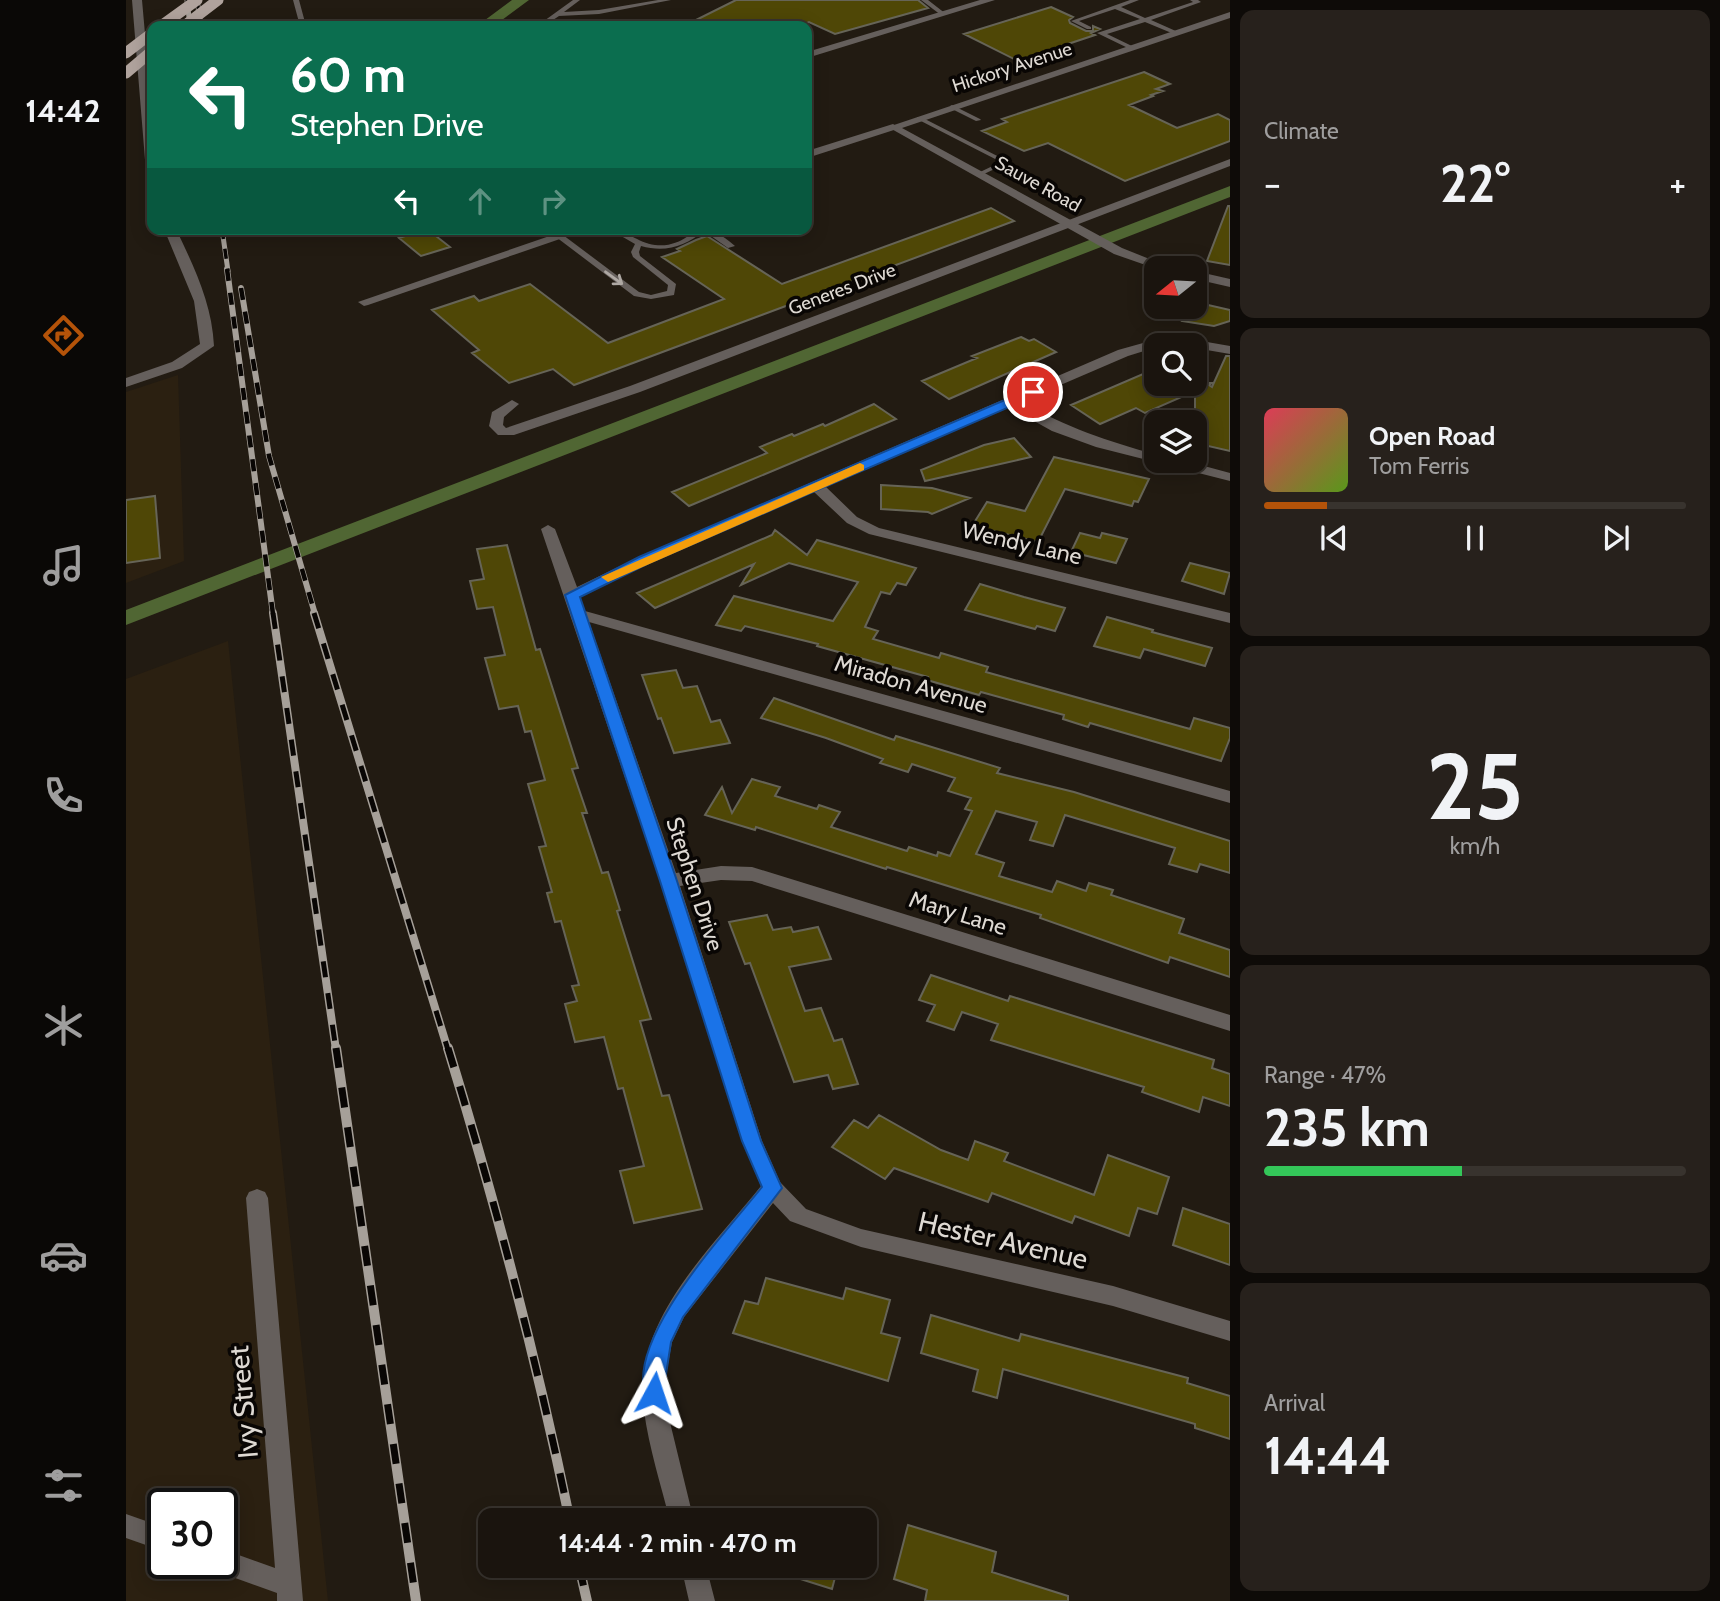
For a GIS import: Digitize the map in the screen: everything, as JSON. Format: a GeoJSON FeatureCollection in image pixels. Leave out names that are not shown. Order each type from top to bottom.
{"type":"FeatureCollection","features":[{"type":"Feature","properties":{"kind":"main road"},"geometry":{"type":"LineString","coordinates":[[168,21],[197,0]]}},
{"type":"Feature","properties":{"kind":"main road"},"geometry":{"type":"LineString","coordinates":[[191,21],[218,0]]}},
{"type":"Feature","properties":{"kind":"main road"},"geometry":{"type":"LineString","coordinates":[[126,53],[147,37]]}},
{"type":"Feature","properties":{"kind":"main road"},"geometry":{"type":"LineString","coordinates":[[126,73],[147,55]]}},
{"type":"Feature","properties":{"kind":"street"},"geometry":{"type":"LineString","coordinates":[[137,0],[147,115]]}},
{"type":"Feature","properties":{"kind":"street"},"geometry":{"type":"LineString","coordinates":[[812,52],[990,0]]}},
{"type":"Feature","properties":{"kind":"street","name":"Hickory Avenue"},"geometry":{"type":"LineString","coordinates":[[812,153],[1230,15]]}},
{"type":"Feature","properties":{"kind":"street","name":"Sauve Road"},"geometry":{"type":"LineString","coordinates":[[893,127],[1118,251],[1144,260]]}},
{"type":"Feature","properties":{"kind":"street","name":"Generes Drive"},"geometry":{"type":"LineString","coordinates":[[512,404],[497,415],[496,426],[503,432],[514,432],[635,389],[1230,162]]}},
{"type":"Feature","properties":{"kind":"street"},"geometry":{"type":"LineString","coordinates":[[126,383],[177,365],[207,346],[207,331],[197,289],[173,235]]}},
{"type":"Feature","properties":{"kind":"street"},"geometry":{"type":"LineString","coordinates":[[364,302],[565,235]]}},
{"type":"Feature","properties":{"kind":"street"},"geometry":{"type":"LineString","coordinates":[[1208,278],[1230,283]]}},
{"type":"Feature","properties":{"kind":"street"},"geometry":{"type":"LineString","coordinates":[[572,595],[644,560],[1123,353],[1161,342],[1180,342],[1230,350]]}},
{"type":"Feature","properties":{"kind":"street"},"geometry":{"type":"LineString","coordinates":[[1010,402],[1057,428],[1101,444],[1144,455]]}},
{"type":"Feature","properties":{"kind":"street"},"geometry":{"type":"LineString","coordinates":[[1207,471],[1230,477]]}},
{"type":"Feature","properties":{"kind":"street","name":"Wendy Lane"},"geometry":{"type":"LineString","coordinates":[[817,486],[852,520],[874,531],[1230,618]]}},
{"type":"Feature","properties":{"kind":"street","name":"Stephen Drive"},"geometry":{"type":"LineString","coordinates":[[548,529],[669,881],[752,1141],[772,1188]]}},
{"type":"Feature","properties":{"kind":"street","name":"Miradon Avenue"},"geometry":{"type":"LineString","coordinates":[[579,614],[1230,797]]}},
{"type":"Feature","properties":{"kind":"street","name":"Mary Lane"},"geometry":{"type":"LineString","coordinates":[[669,881],[721,873],[752,874],[1230,1023]]}},
{"type":"Feature","properties":{"kind":"street"},"geometry":{"type":"LineString","coordinates":[[679,1508],[654,1410],[654,1375],[661,1342],[676,1311],[772,1188]]}},
{"type":"Feature","properties":{"kind":"street","name":"Hester Avenue"},"geometry":{"type":"LineString","coordinates":[[772,1188],[798,1215],[861,1238],[1113,1296],[1230,1331]]}},
{"type":"Feature","properties":{"kind":"street","name":"Ivy Street"},"geometry":{"type":"LineString","coordinates":[[257,1198],[289,1593]]}},
{"type":"Feature","properties":{"kind":"street"},"geometry":{"type":"LineString","coordinates":[[126,1526],[147,1533]]}},
{"type":"Feature","properties":{"kind":"street"},"geometry":{"type":"LineString","coordinates":[[238,1569],[289,1593]]}},
{"type":"Feature","properties":{"kind":"street"},"geometry":{"type":"LineString","coordinates":[[696,1578],[702,1601]]}},
{"type":"Feature","properties":{"kind":"lane"},"geometry":{"type":"LineString","coordinates":[[296,0],[302,21]]}},
{"type":"Feature","properties":{"kind":"lane"},"geometry":{"type":"LineString","coordinates":[[548,21],[577,0]]}},
{"type":"Feature","properties":{"kind":"lane"},"geometry":{"type":"LineString","coordinates":[[559,14],[599,12],[668,0]]}},
{"type":"Feature","properties":{"kind":"lane"},"geometry":{"type":"LineString","coordinates":[[924,0],[943,14]]}},
{"type":"Feature","properties":{"kind":"lane"},"geometry":{"type":"LineString","coordinates":[[1089,28],[1074,21],[1136,0]]}},
{"type":"Feature","properties":{"kind":"lane"},"geometry":{"type":"LineString","coordinates":[[1132,48],[1100,33],[1198,2],[1193,0]]}},
{"type":"Feature","properties":{"kind":"lane"},"geometry":{"type":"LineString","coordinates":[[1116,7],[1176,33]]}},
{"type":"Feature","properties":{"kind":"lane"},"geometry":{"type":"LineString","coordinates":[[952,107],[978,120]]}},
{"type":"Feature","properties":{"kind":"lane"},"geometry":{"type":"LineString","coordinates":[[919,118],[1006,162],[981,174]]}},
{"type":"Feature","properties":{"kind":"lane"},"geometry":{"type":"LineString","coordinates":[[622,235],[638,245],[670,246],[694,235]]}},
{"type":"Feature","properties":{"kind":"lane"},"geometry":{"type":"LineString","coordinates":[[714,235],[731,246]]}},
{"type":"Feature","properties":{"kind":"lane"},"geometry":{"type":"LineString","coordinates":[[559,237],[637,294],[651,298],[671,293],[672,284],[637,257],[638,245]]}},
{"type":"Feature","properties":{"kind":"shaded area"},"geometry":{"type":"Polygon","coordinates":[[[178,375],[184,561],[126,583],[126,392],[178,375]]]}},
{"type":"Feature","properties":{"kind":"shaded area"},"geometry":{"type":"Polygon","coordinates":[[[228,641],[328,1601],[126,1601],[126,679],[228,641]]]}},
{"type":"Feature","properties":{"kind":"building"},"geometry":{"type":"Polygon","coordinates":[[[736,0],[918,0],[928,8],[835,34],[812,21],[694,21],[736,0]]]}},
{"type":"Feature","properties":{"kind":"building"},"geometry":{"type":"Polygon","coordinates":[[[1051,7],[1073,17],[1069,20],[1070,23],[1086,31],[1093,31],[1093,26],[1100,29],[1091,33],[1095,35],[1047,51],[1054,58],[1028,66],[964,34],[1051,7]]]}},
{"type":"Feature","properties":{"kind":"building"},"geometry":{"type":"Polygon","coordinates":[[[1144,72],[1170,84],[1156,89],[1163,91],[1129,105],[1177,128],[1218,114],[1230,120],[1230,141],[1125,181],[1048,143],[1024,151],[982,131],[1007,122],[1002,119],[1144,72]]]}},
{"type":"Feature","properties":{"kind":"building"},"geometry":{"type":"Polygon","coordinates":[[[1230,206],[1230,265],[1208,261],[1230,206]]]}},
{"type":"Feature","properties":{"kind":"building"},"geometry":{"type":"Polygon","coordinates":[[[991,208],[1014,221],[574,385],[553,369],[509,383],[472,353],[479,350],[432,310],[474,296],[479,301],[530,284],[608,343],[724,299],[662,257],[680,251],[677,249],[707,236],[782,284],[991,208]]]}},
{"type":"Feature","properties":{"kind":"building"},"geometry":{"type":"Polygon","coordinates":[[[408,235],[435,235],[450,247],[421,256],[399,238],[408,235]]]}},
{"type":"Feature","properties":{"kind":"building"},"geometry":{"type":"Polygon","coordinates":[[[1208,305],[1230,310],[1230,321],[1214,326],[1182,321],[1207,319],[1208,305]]]}},
{"type":"Feature","properties":{"kind":"building"},"geometry":{"type":"Polygon","coordinates":[[[1021,337],[1029,341],[1034,339],[1056,352],[949,399],[922,381],[977,358],[972,356],[1021,337]]]}},
{"type":"Feature","properties":{"kind":"building"},"geometry":{"type":"Polygon","coordinates":[[[1226,356],[1230,356],[1230,451],[1207,446],[1207,410],[1195,410],[1195,396],[1207,396],[1207,383],[1212,383],[1209,385],[1212,387],[1226,356]]]}},
{"type":"Feature","properties":{"kind":"building"},"geometry":{"type":"Polygon","coordinates":[[[1144,374],[1144,396],[1184,396],[1152,410],[1144,410],[1144,412],[1136,408],[1100,424],[1071,405],[1144,374]]]}},
{"type":"Feature","properties":{"kind":"building"},"geometry":{"type":"Polygon","coordinates":[[[874,404],[896,419],[689,506],[672,492],[767,453],[760,447],[792,434],[794,436],[823,424],[825,426],[874,404]]]}},
{"type":"Feature","properties":{"kind":"building"},"geometry":{"type":"Polygon","coordinates":[[[1014,438],[1031,457],[925,481],[921,470],[984,445],[1014,438]]]}},
{"type":"Feature","properties":{"kind":"building"},"geometry":{"type":"Polygon","coordinates":[[[1054,457],[1149,479],[1138,502],[1134,501],[1132,506],[1065,489],[1038,542],[972,526],[987,502],[1025,511],[1054,457]]]}},
{"type":"Feature","properties":{"kind":"building"},"geometry":{"type":"Polygon","coordinates":[[[881,485],[932,488],[970,498],[932,514],[881,509],[881,485]]]}},
{"type":"Feature","properties":{"kind":"building"},"geometry":{"type":"Polygon","coordinates":[[[155,496],[160,558],[126,563],[126,500],[155,496]]]}},
{"type":"Feature","properties":{"kind":"building"},"geometry":{"type":"Polygon","coordinates":[[[775,530],[807,555],[817,540],[916,568],[906,585],[897,583],[890,594],[881,592],[865,627],[878,631],[873,639],[939,658],[941,653],[988,667],[986,672],[1190,729],[1194,718],[1230,728],[1230,738],[1221,761],[1090,723],[1088,727],[1063,719],[1064,715],[927,680],[928,677],[817,646],[818,644],[745,626],[741,631],[716,625],[734,596],[833,621],[858,582],[789,563],[741,585],[754,564],[655,608],[637,593],[772,535],[775,530]]]}},
{"type":"Feature","properties":{"kind":"building"},"geometry":{"type":"Polygon","coordinates":[[[1080,533],[1100,538],[1102,533],[1127,539],[1116,563],[1071,552],[1080,533]]]}},
{"type":"Feature","properties":{"kind":"building"},"geometry":{"type":"Polygon","coordinates":[[[507,545],[536,650],[540,649],[578,768],[572,769],[587,813],[582,813],[602,873],[608,872],[620,910],[617,911],[651,1019],[640,1021],[662,1096],[669,1095],[702,1209],[634,1223],[620,1171],[644,1166],[623,1088],[618,1089],[604,1037],[575,1042],[565,1004],[577,1001],[572,986],[579,985],[561,921],[555,922],[547,893],[552,892],[539,847],[546,846],[528,784],[545,780],[531,731],[525,732],[518,706],[499,709],[485,658],[505,655],[493,607],[477,609],[470,581],[484,579],[477,549],[507,545]]]}},
{"type":"Feature","properties":{"kind":"building"},"geometry":{"type":"Polygon","coordinates":[[[1190,563],[1230,573],[1224,594],[1182,581],[1190,563]]]}},
{"type":"Feature","properties":{"kind":"building"},"geometry":{"type":"Polygon","coordinates":[[[980,584],[1065,608],[1055,631],[1037,626],[1035,629],[965,610],[980,584]]]}},
{"type":"Feature","properties":{"kind":"building"},"geometry":{"type":"Polygon","coordinates":[[[1107,617],[1212,648],[1205,666],[1144,649],[1140,658],[1094,646],[1107,617]]]}},
{"type":"Feature","properties":{"kind":"building"},"geometry":{"type":"Polygon","coordinates":[[[676,670],[683,688],[697,686],[711,722],[720,720],[730,743],[674,753],[642,675],[676,670]]]}},
{"type":"Feature","properties":{"kind":"building"},"geometry":{"type":"Polygon","coordinates":[[[774,698],[894,740],[896,736],[1000,768],[997,773],[1074,792],[1230,841],[1230,873],[1200,864],[1197,872],[1169,864],[1175,848],[1065,815],[1053,846],[1030,840],[1037,822],[996,811],[976,854],[1004,863],[999,876],[1052,892],[1057,881],[1086,891],[1089,883],[1113,890],[1111,895],[1184,919],[1179,933],[1230,950],[1230,977],[1170,957],[1168,963],[1040,918],[1041,915],[756,827],[755,830],[705,815],[722,787],[732,813],[752,779],[780,787],[775,796],[817,809],[819,805],[840,812],[831,827],[907,851],[909,847],[937,856],[938,852],[950,856],[972,811],[965,809],[971,798],[948,791],[955,778],[912,764],[908,772],[880,763],[883,759],[826,738],[761,718],[774,698]]]}},
{"type":"Feature","properties":{"kind":"building"},"geometry":{"type":"Polygon","coordinates":[[[767,915],[773,930],[791,927],[793,932],[818,927],[831,959],[789,967],[805,1011],[821,1008],[834,1041],[842,1039],[858,1084],[833,1089],[828,1075],[794,1082],[750,963],[745,964],[729,922],[767,915]]]}},
{"type":"Feature","properties":{"kind":"building"},"geometry":{"type":"Polygon","coordinates":[[[931,975],[1008,1001],[1010,996],[1214,1060],[1212,1068],[1230,1074],[1230,1106],[1203,1097],[1199,1112],[1142,1092],[1144,1087],[991,1040],[998,1024],[962,1012],[954,1030],[927,1021],[935,1005],[919,1000],[931,975]]]}},
{"type":"Feature","properties":{"kind":"building"},"geometry":{"type":"Polygon","coordinates":[[[879,1115],[941,1150],[968,1160],[975,1141],[1008,1153],[1004,1161],[1094,1195],[1108,1155],[1169,1177],[1157,1214],[1138,1208],[1129,1236],[1075,1216],[1072,1223],[992,1193],[988,1202],[894,1168],[885,1179],[832,1147],[854,1120],[868,1128],[879,1115]]]}},
{"type":"Feature","properties":{"kind":"building"},"geometry":{"type":"Polygon","coordinates":[[[1183,1208],[1230,1224],[1230,1265],[1173,1245],[1183,1208]]]}},
{"type":"Feature","properties":{"kind":"building"},"geometry":{"type":"Polygon","coordinates":[[[766,1278],[843,1299],[846,1288],[890,1300],[881,1333],[900,1338],[888,1381],[733,1333],[745,1301],[758,1304],[766,1278]]]}},
{"type":"Feature","properties":{"kind":"building"},"geometry":{"type":"Polygon","coordinates":[[[931,1315],[1019,1341],[1021,1334],[1188,1378],[1187,1383],[1230,1396],[1230,1439],[1195,1428],[1195,1424],[1003,1369],[997,1398],[973,1391],[978,1370],[921,1353],[931,1315]]]}},
{"type":"Feature","properties":{"kind":"building"},"geometry":{"type":"Polygon","coordinates":[[[908,1525],[996,1552],[992,1572],[1068,1596],[1068,1601],[925,1601],[927,1590],[894,1579],[908,1525]]]}},
{"type":"Feature","properties":{"kind":"building"},"geometry":{"type":"Polygon","coordinates":[[[797,1578],[835,1578],[832,1589],[797,1578]]]}},
{"type":"Feature","properties":{"kind":"waterway"},"geometry":{"type":"LineString","coordinates":[[491,21],[522,0]]}},
{"type":"Feature","properties":{"kind":"waterway"},"geometry":{"type":"LineString","coordinates":[[126,618],[1230,191]]}},
{"type":"Feature","properties":{"kind":"railway"},"geometry":{"type":"LineString","coordinates":[[187,0],[189,21]]}},
{"type":"Feature","properties":{"kind":"railway"},"geometry":{"type":"LineString","coordinates":[[197,0],[200,21]]}},
{"type":"Feature","properties":{"kind":"railway"},"geometry":{"type":"LineString","coordinates":[[223,235],[228,271]]}},
{"type":"Feature","properties":{"kind":"railway"},"geometry":{"type":"LineString","coordinates":[[227,269],[273,614]]}},
{"type":"Feature","properties":{"kind":"railway"},"geometry":{"type":"LineString","coordinates":[[241,288],[269,456],[315,614]]}},
{"type":"Feature","properties":{"kind":"railway"},"geometry":{"type":"LineString","coordinates":[[273,613],[336,1050]]}},
{"type":"Feature","properties":{"kind":"railway"},"geometry":{"type":"LineString","coordinates":[[314,613],[448,1050]]}},
{"type":"Feature","properties":{"kind":"railway"},"geometry":{"type":"LineString","coordinates":[[336,1048],[416,1601]]}},
{"type":"Feature","properties":{"kind":"railway"},"geometry":{"type":"LineString","coordinates":[[448,1048],[515,1283],[567,1508]]}},
{"type":"Feature","properties":{"kind":"railway"},"geometry":{"type":"LineString","coordinates":[[582,1578],[587,1601]]}},
{"type":"Feature","properties":{"kind":"slow traffic"},"geometry":{"type":"LineString","coordinates":[[608,577],[860,467]]}},
{"type":"Feature","properties":{"kind":"route"},"geometry":{"type":"LineString","coordinates":[[654,1393],[654,1375],[661,1342],[676,1311],[772,1188],[752,1141],[669,881],[572,595],[644,560],[1033,392]]}}]}
